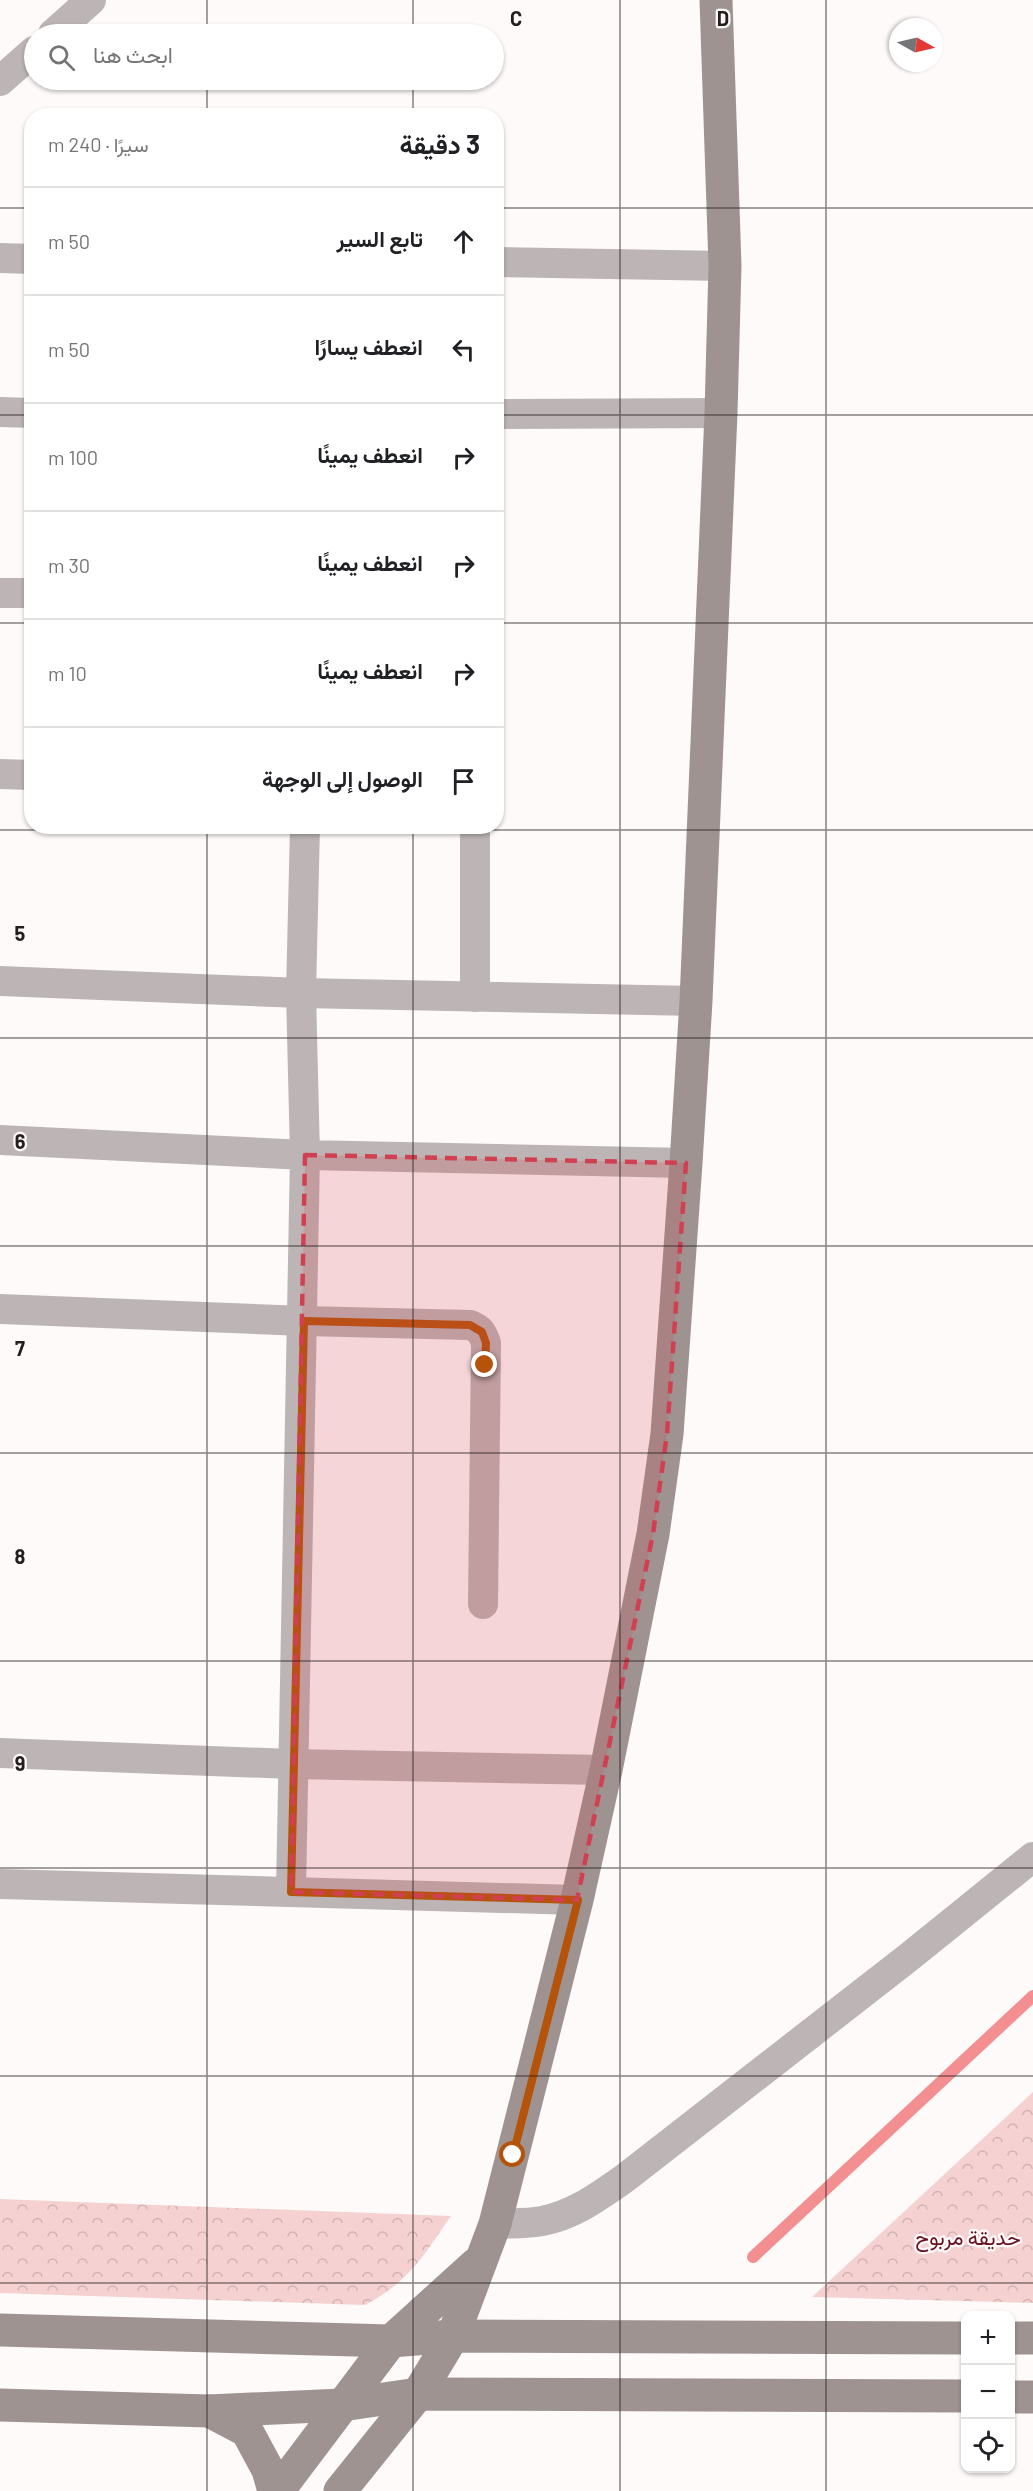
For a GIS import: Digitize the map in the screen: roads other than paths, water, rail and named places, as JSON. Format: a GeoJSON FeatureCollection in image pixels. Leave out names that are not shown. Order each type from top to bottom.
{"type":"FeatureCollection","features":[{"type":"Feature","properties":{"kind":"main road"},"geometry":{"type":"LineString","coordinates":[[340,2491],[418,2394],[453,2336],[495,2224],[578,1900],[653,1534],[667,1434],[696,1001],[721,413],[724,266],[716,0]]}},
{"type":"Feature","properties":{"kind":"main road"},"geometry":{"type":"LineString","coordinates":[[278,2491],[391,2341],[480,2261]]}},
{"type":"Feature","properties":{"kind":"main road"},"geometry":{"type":"LineString","coordinates":[[0,2330],[391,2341],[453,2336],[961,2337]]}},
{"type":"Feature","properties":{"kind":"main road"},"geometry":{"type":"LineString","coordinates":[[1015,2338],[1033,2338]]}},
{"type":"Feature","properties":{"kind":"main road"},"geometry":{"type":"LineString","coordinates":[[0,2406],[209,2411],[342,2405],[418,2394],[961,2396]]}},
{"type":"Feature","properties":{"kind":"main road"},"geometry":{"type":"LineString","coordinates":[[1015,2397],[1033,2397]]}},
{"type":"Feature","properties":{"kind":"main road"},"geometry":{"type":"LineString","coordinates":[[209,2411],[247,2431],[268,2470],[274,2491]]}},
{"type":"Feature","properties":{"kind":"street"},"geometry":{"type":"LineString","coordinates":[[64,24],[91,0]]}},
{"type":"Feature","properties":{"kind":"street"},"geometry":{"type":"LineString","coordinates":[[0,81],[24,60]]}},
{"type":"Feature","properties":{"kind":"street"},"geometry":{"type":"LineString","coordinates":[[0,258],[24,259]]}},
{"type":"Feature","properties":{"kind":"street"},"geometry":{"type":"LineString","coordinates":[[504,262],[724,266]]}},
{"type":"Feature","properties":{"kind":"street"},"geometry":{"type":"LineString","coordinates":[[0,412],[24,412]]}},
{"type":"Feature","properties":{"kind":"street"},"geometry":{"type":"LineString","coordinates":[[504,414],[721,413]]}},
{"type":"Feature","properties":{"kind":"street"},"geometry":{"type":"LineString","coordinates":[[0,593],[24,593]]}},
{"type":"Feature","properties":{"kind":"street"},"geometry":{"type":"LineString","coordinates":[[0,774],[24,775]]}},
{"type":"Feature","properties":{"kind":"street"},"geometry":{"type":"LineString","coordinates":[[291,1892],[292,1764],[304,1321],[305,1155],[300,993],[304,834]]}},
{"type":"Feature","properties":{"kind":"street"},"geometry":{"type":"LineString","coordinates":[[475,834],[475,997]]}},
{"type":"Feature","properties":{"kind":"street"},"geometry":{"type":"LineString","coordinates":[[0,981],[300,993],[696,1001]]}},
{"type":"Feature","properties":{"kind":"street"},"geometry":{"type":"LineString","coordinates":[[0,1140],[305,1155],[686,1163]]}},
{"type":"Feature","properties":{"kind":"street"},"geometry":{"type":"LineString","coordinates":[[0,1309],[470,1325],[482,1332],[486,1343],[483,1604]]}},
{"type":"Feature","properties":{"kind":"street"},"geometry":{"type":"LineString","coordinates":[[0,1753],[292,1764],[606,1770]]}},
{"type":"Feature","properties":{"kind":"street"},"geometry":{"type":"LineString","coordinates":[[495,2224],[541,2221],[563,2215],[589,2203],[625,2178],[909,1957],[1033,1857]]}},
{"type":"Feature","properties":{"kind":"street"},"geometry":{"type":"LineString","coordinates":[[0,1884],[578,1900]]}},
{"type":"Feature","properties":{"kind":"waterway"},"geometry":{"type":"LineString","coordinates":[[753,2257],[1033,1996]]}},
{"type":"Feature","properties":{"kind":"park label","name":"حديقة مربوح"},"geometry":{"type":"Point","coordinates":[968,2238]}}]}
